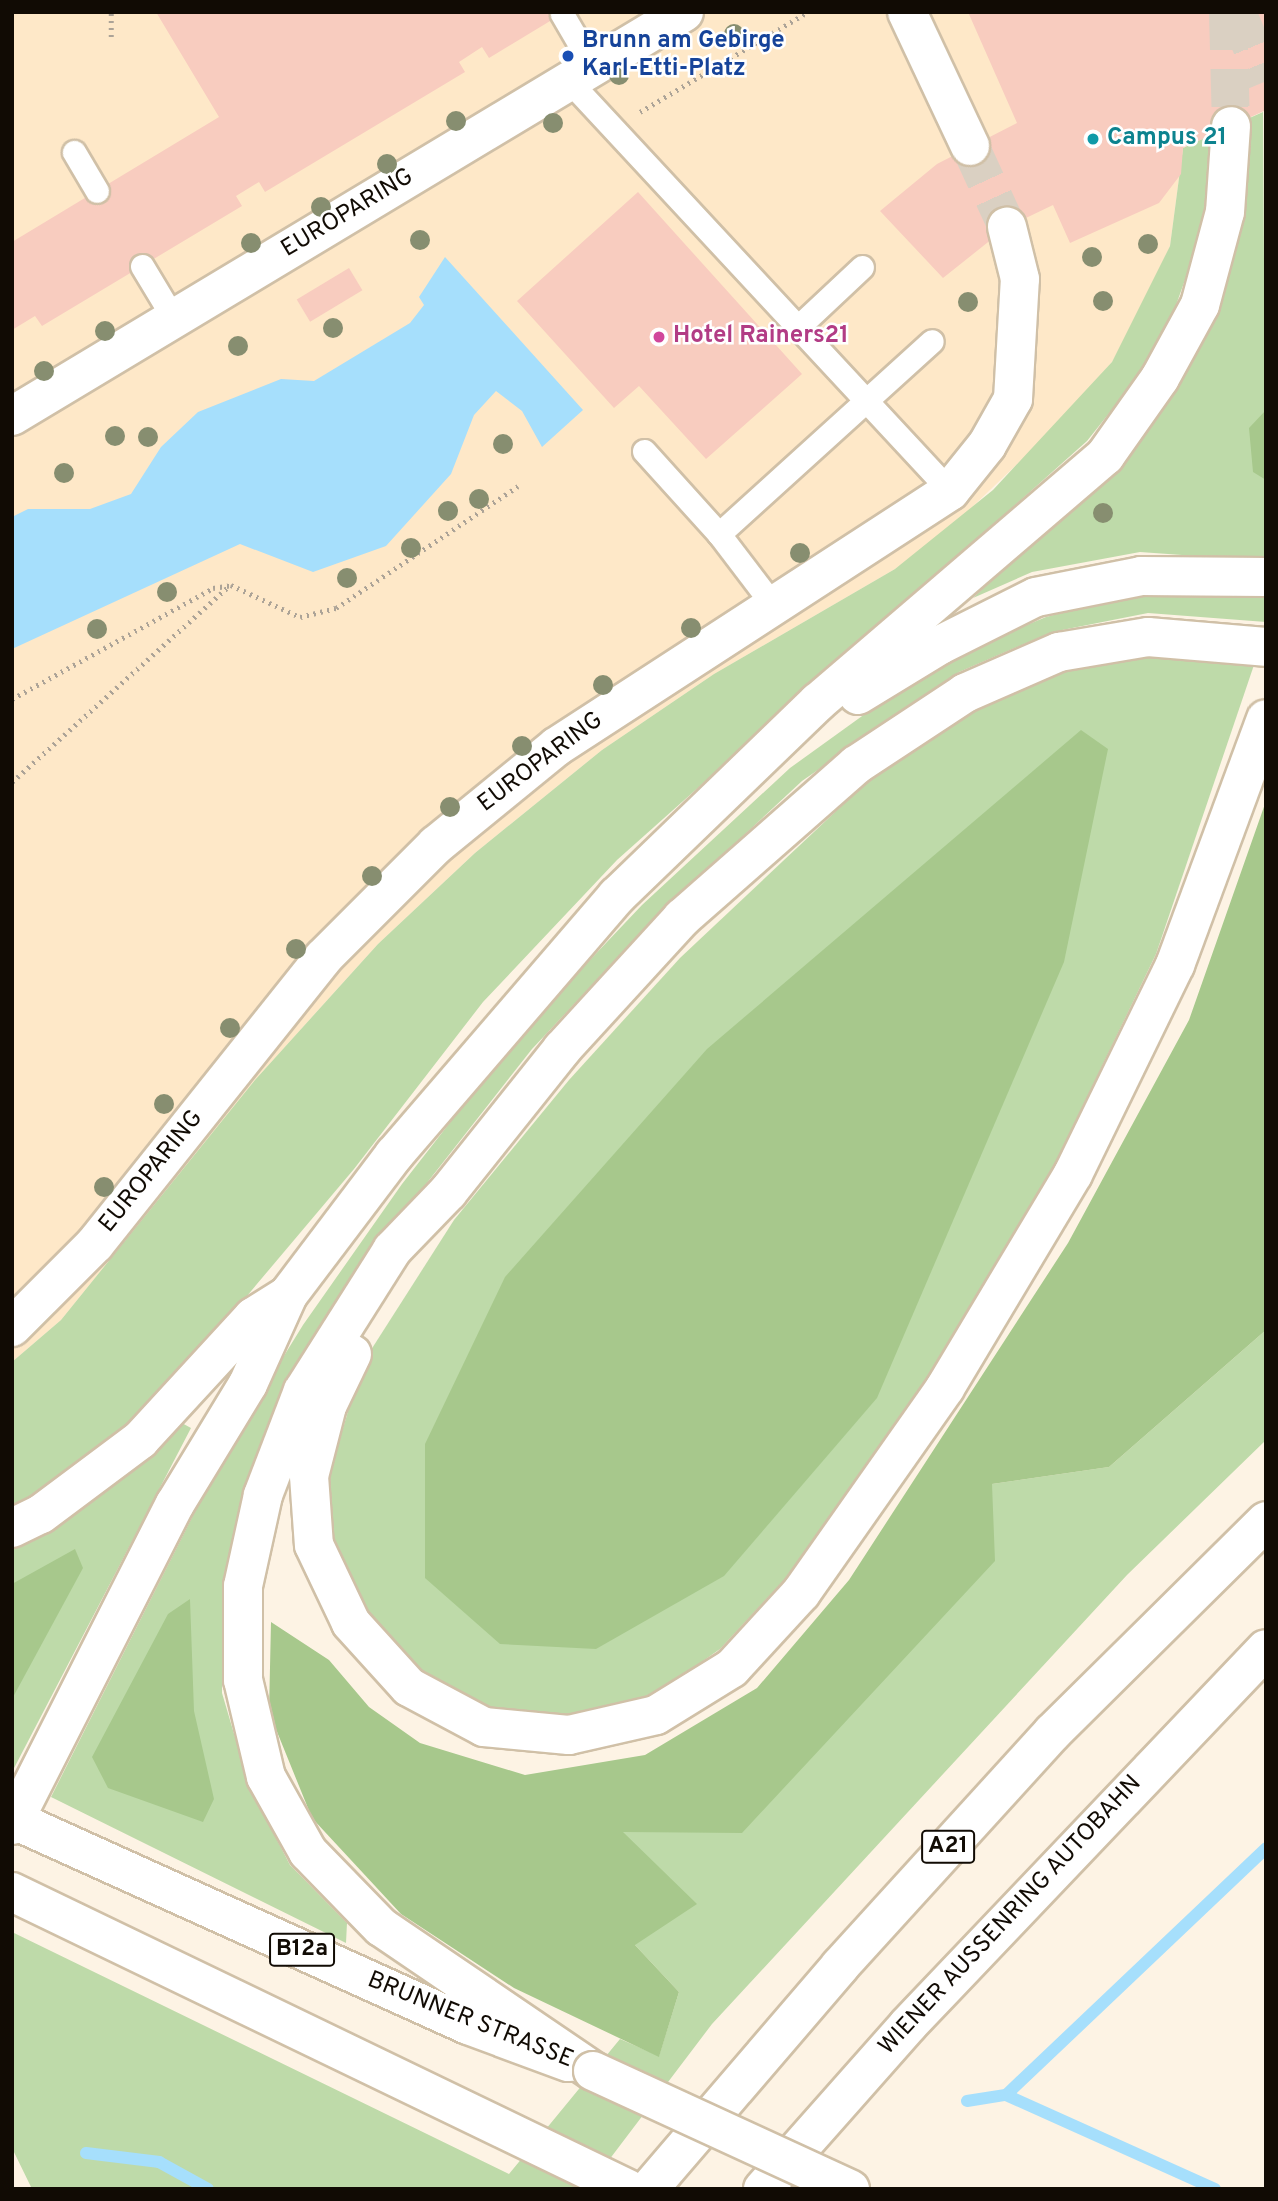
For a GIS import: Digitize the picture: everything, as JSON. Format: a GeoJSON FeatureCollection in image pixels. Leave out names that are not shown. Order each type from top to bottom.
{"type":"FeatureCollection","features":[{"type":"Feature","properties":{"kind":"main road","name":"EUROPARING"},"geometry":{"type":"LineString","coordinates":[[12,416],[684,12]]}},
{"type":"Feature","properties":{"kind":"main road"},"geometry":{"type":"LineString","coordinates":[[906,12],[970,146]]}},
{"type":"Feature","properties":{"kind":"main road"},"geometry":{"type":"LineString","coordinates":[[13,1822],[175,1504],[248,1384],[288,1295],[394,1154],[516,1007],[617,896],[818,702],[1105,456],[1160,378],[1200,305],[1224,212],[1231,126]]}},
{"type":"Feature","properties":{"kind":"main road","name":"EUROPARING"},"geometry":{"type":"LineString","coordinates":[[12,1327],[95,1244],[323,958],[436,845],[556,747],[950,491],[987,445],[1013,399],[1020,279],[1007,227]]}},
{"type":"Feature","properties":{"kind":"main road"},"geometry":{"type":"LineString","coordinates":[[722,797],[882,678],[1035,597],[1142,576],[1266,577]]}},
{"type":"Feature","properties":{"kind":"main road"},"geometry":{"type":"LineString","coordinates":[[593,2071],[381,1927],[309,1852],[266,1777],[243,1680],[243,1586],[263,1495],[303,1391],[392,1250],[448,1192],[562,1049],[682,918],[856,765],[965,693],[1059,652],[1148,637],[1266,647]]}},
{"type":"Feature","properties":{"kind":"main road"},"geometry":{"type":"LineString","coordinates":[[448,1192],[359,1339],[327,1406],[309,1476],[314,1545],[351,1623],[409,1688],[484,1727],[569,1735],[656,1715],[732,1668],[801,1593],[945,1388],[1073,1174],[1163,990],[1261,734]]}},
{"type":"Feature","properties":{"kind":"main road"},"geometry":{"type":"LineString","coordinates":[[12,1528],[41,1514],[140,1440],[253,1317],[288,1295]]}},
{"type":"Feature","properties":{"kind":"main road","name":"A21"},"geometry":{"type":"LineString","coordinates":[[649,2189],[1052,1733],[1266,1521]]}},
{"type":"Feature","properties":{"kind":"main road","name":"WIENER AUSSENRING AUTOBAHN"},"geometry":{"type":"LineString","coordinates":[[763,2189],[908,2025],[1266,1648]]}},
{"type":"Feature","properties":{"kind":"main road","name":"BRUNNER STRASSE"},"geometry":{"type":"LineString","coordinates":[[13,1822],[467,2025],[593,2071],[850,2189]]}},
{"type":"Feature","properties":{"kind":"main road"},"geometry":{"type":"LineString","coordinates":[[12,1892],[628,2189]]}},
{"type":"Feature","properties":{"kind":"lane"},"geometry":{"type":"LineString","coordinates":[[562,14],[581,74],[613,128],[950,491]]}},
{"type":"Feature","properties":{"kind":"lane"},"geometry":{"type":"LineString","coordinates":[[74,152],[97,191]]}},
{"type":"Feature","properties":{"kind":"lane"},"geometry":{"type":"LineString","coordinates":[[142,266],[174,319]]}},
{"type":"Feature","properties":{"kind":"lane"},"geometry":{"type":"LineString","coordinates":[[797,328],[862,267]]}},
{"type":"Feature","properties":{"kind":"lane"},"geometry":{"type":"LineString","coordinates":[[719,534],[932,341]]}},
{"type":"Feature","properties":{"kind":"lane"},"geometry":{"type":"LineString","coordinates":[[644,451],[719,534],[773,606]]}},
{"type":"Feature","properties":{"kind":"path"},"geometry":{"type":"LineString","coordinates":[[111,12],[111,37]]}},
{"type":"Feature","properties":{"kind":"path"},"geometry":{"type":"LineString","coordinates":[[613,128],[807,12]]}},
{"type":"Feature","properties":{"kind":"path"},"geometry":{"type":"LineString","coordinates":[[12,699],[197,594],[231,585],[288,614],[314,617],[336,608],[518,486]]}},
{"type":"Feature","properties":{"kind":"path"},"geometry":{"type":"LineString","coordinates":[[12,782],[231,585]]}},
{"type":"Feature","properties":{"kind":"shaded area"},"geometry":{"type":"Polygon","coordinates":[[[12,12],[1266,12],[1266,110],[1183,148],[1170,246],[1141,311],[1112,362],[1054,429],[946,532],[895,569],[714,674],[602,750],[475,853],[378,944],[255,1080],[61,1320],[12,1362],[12,12]]]}},
{"type":"Feature","properties":{"kind":"green space"},"geometry":{"type":"Polygon","coordinates":[[[1263,112],[1266,561],[1140,552],[1032,572],[973,598],[1114,464],[1179,377],[1245,120],[1263,112]]]}},
{"type":"Feature","properties":{"kind":"green space"},"geometry":{"type":"Polygon","coordinates":[[[1217,132],[1201,235],[1170,322],[1137,378],[1087,441],[617,860],[483,1002],[354,1169],[219,1329],[142,1411],[74,1468],[12,1510],[12,1362],[61,1320],[255,1080],[378,944],[475,853],[602,750],[714,674],[895,569],[993,490],[1112,362],[1170,246],[1183,148],[1217,132]]]}},
{"type":"Feature","properties":{"kind":"green space"},"geometry":{"type":"Polygon","coordinates":[[[1266,410],[1266,480],[1253,472],[1249,428],[1266,410]]]}},
{"type":"Feature","properties":{"kind":"green space"},"geometry":{"type":"Polygon","coordinates":[[[1144,592],[1266,595],[1266,622],[1148,613],[1052,632],[959,672],[802,781],[655,918],[532,1049],[419,1193],[320,1335],[247,1485],[223,1594],[222,1693],[250,1788],[290,1865],[347,1923],[346,1943],[51,1797],[227,1448],[303,1325],[402,1184],[516,1038],[642,905],[790,768],[901,688],[953,656],[1046,617],[1144,592]]]}},
{"type":"Feature","properties":{"kind":"green space"},"geometry":{"type":"Polygon","coordinates":[[[1155,653],[1255,662],[1156,954],[1056,1162],[928,1376],[786,1578],[720,1649],[646,1701],[575,1718],[493,1708],[424,1676],[368,1618],[332,1545],[328,1479],[362,1364],[454,1220],[569,1080],[680,958],[866,783],[968,713],[1063,671],[1155,653]]]}},
{"type":"Feature","properties":{"kind":"green space"},"geometry":{"type":"Polygon","coordinates":[[[1081,730],[1108,749],[1064,962],[877,1398],[724,1576],[596,1649],[500,1644],[425,1578],[425,1444],[505,1277],[707,1049],[1081,730]]]}},
{"type":"Feature","properties":{"kind":"green space"},"geometry":{"type":"Polygon","coordinates":[[[1266,801],[1266,1330],[1109,1467],[992,1484],[995,1561],[742,1833],[623,1832],[697,1904],[635,1945],[679,1992],[659,2057],[514,1988],[401,1914],[312,1818],[269,1712],[271,1622],[329,1660],[369,1707],[420,1743],[525,1775],[645,1755],[757,1688],[849,1580],[1068,1243],[1189,1020],[1266,801]]]}},
{"type":"Feature","properties":{"kind":"green space"},"geometry":{"type":"Polygon","coordinates":[[[1266,1330],[1266,1440],[1127,1575],[712,2024],[587,2189],[32,2189],[12,2148],[12,1932],[509,2174],[620,2039],[659,2056],[679,1992],[635,1945],[622,1831],[992,1484],[1109,1467],[1266,1330]]]}},
{"type":"Feature","properties":{"kind":"green space"},"geometry":{"type":"Polygon","coordinates":[[[180,1422],[191,1428],[12,1772],[12,1548],[52,1529],[180,1422]]]}},
{"type":"Feature","properties":{"kind":"green space"},"geometry":{"type":"Polygon","coordinates":[[[75,1549],[83,1568],[12,1699],[12,1584],[75,1549]]]}},
{"type":"Feature","properties":{"kind":"green space"},"geometry":{"type":"Polygon","coordinates":[[[190,1599],[194,1711],[214,1799],[203,1822],[108,1788],[92,1757],[168,1614],[190,1599]]]}},
{"type":"Feature","properties":{"kind":"water"},"geometry":{"type":"Polygon","coordinates":[[[445,257],[583,410],[542,447],[522,411],[496,391],[474,415],[451,474],[386,546],[313,572],[240,544],[12,649],[12,517],[28,509],[90,509],[131,494],[161,447],[198,412],[281,379],[314,381],[410,323],[424,305],[419,297],[445,257]]]}},
{"type":"Feature","properties":{"kind":"building"},"geometry":{"type":"Polygon","coordinates":[[[156,12],[565,12],[489,58],[482,47],[459,62],[465,72],[265,192],[259,182],[236,196],[242,206],[42,326],[35,316],[12,330],[12,242],[219,117],[156,12]]]}},
{"type":"Feature","properties":{"kind":"building","name":"Campus 21"},"geometry":{"type":"Polygon","coordinates":[[[968,12],[1266,12],[1266,110],[1183,148],[1181,174],[1159,203],[1070,243],[1053,205],[1007,227],[943,278],[880,211],[937,164],[1017,123],[968,12]]]}},
{"type":"Feature","properties":{"kind":"building","name":"Hotel Rainers21"},"geometry":{"type":"Polygon","coordinates":[[[638,192],[802,374],[706,459],[639,386],[614,408],[517,301],[638,192]]]}},
{"type":"Feature","properties":{"kind":"building"},"geometry":{"type":"Polygon","coordinates":[[[349,268],[362,290],[310,322],[297,299],[349,268]]]}},
{"type":"Feature","properties":{"kind":"waterway"},"geometry":{"type":"LineString","coordinates":[[1006,2095],[1266,1848]]}},
{"type":"Feature","properties":{"kind":"waterway"},"geometry":{"type":"LineString","coordinates":[[967,2101],[1006,2095],[1215,2189]]}},
{"type":"Feature","properties":{"kind":"waterway"},"geometry":{"type":"LineString","coordinates":[[86,2153],[159,2162],[208,2189]]}},
{"type":"Feature","properties":{"kind":"tunnel"},"geometry":{"type":"LineString","coordinates":[[1228,12],[1231,126]]}},
{"type":"Feature","properties":{"kind":"tunnel"},"geometry":{"type":"LineString","coordinates":[[1237,12],[1266,81]]}},
{"type":"Feature","properties":{"kind":"tunnel"},"geometry":{"type":"LineString","coordinates":[[970,146],[1007,227]]}},
{"type":"Feature","properties":{"kind":"place","name":"Brunn am Gebirge Karl-Etti-Platz"},"geometry":{"type":"Point","coordinates":[568,56]}},
{"type":"Feature","properties":{"kind":"place","name":"Campus 21"},"geometry":{"type":"Point","coordinates":[1093,139]}},
{"type":"Feature","properties":{"kind":"place","name":"Hotel Rainers21"},"geometry":{"type":"Point","coordinates":[659,337]}}]}
